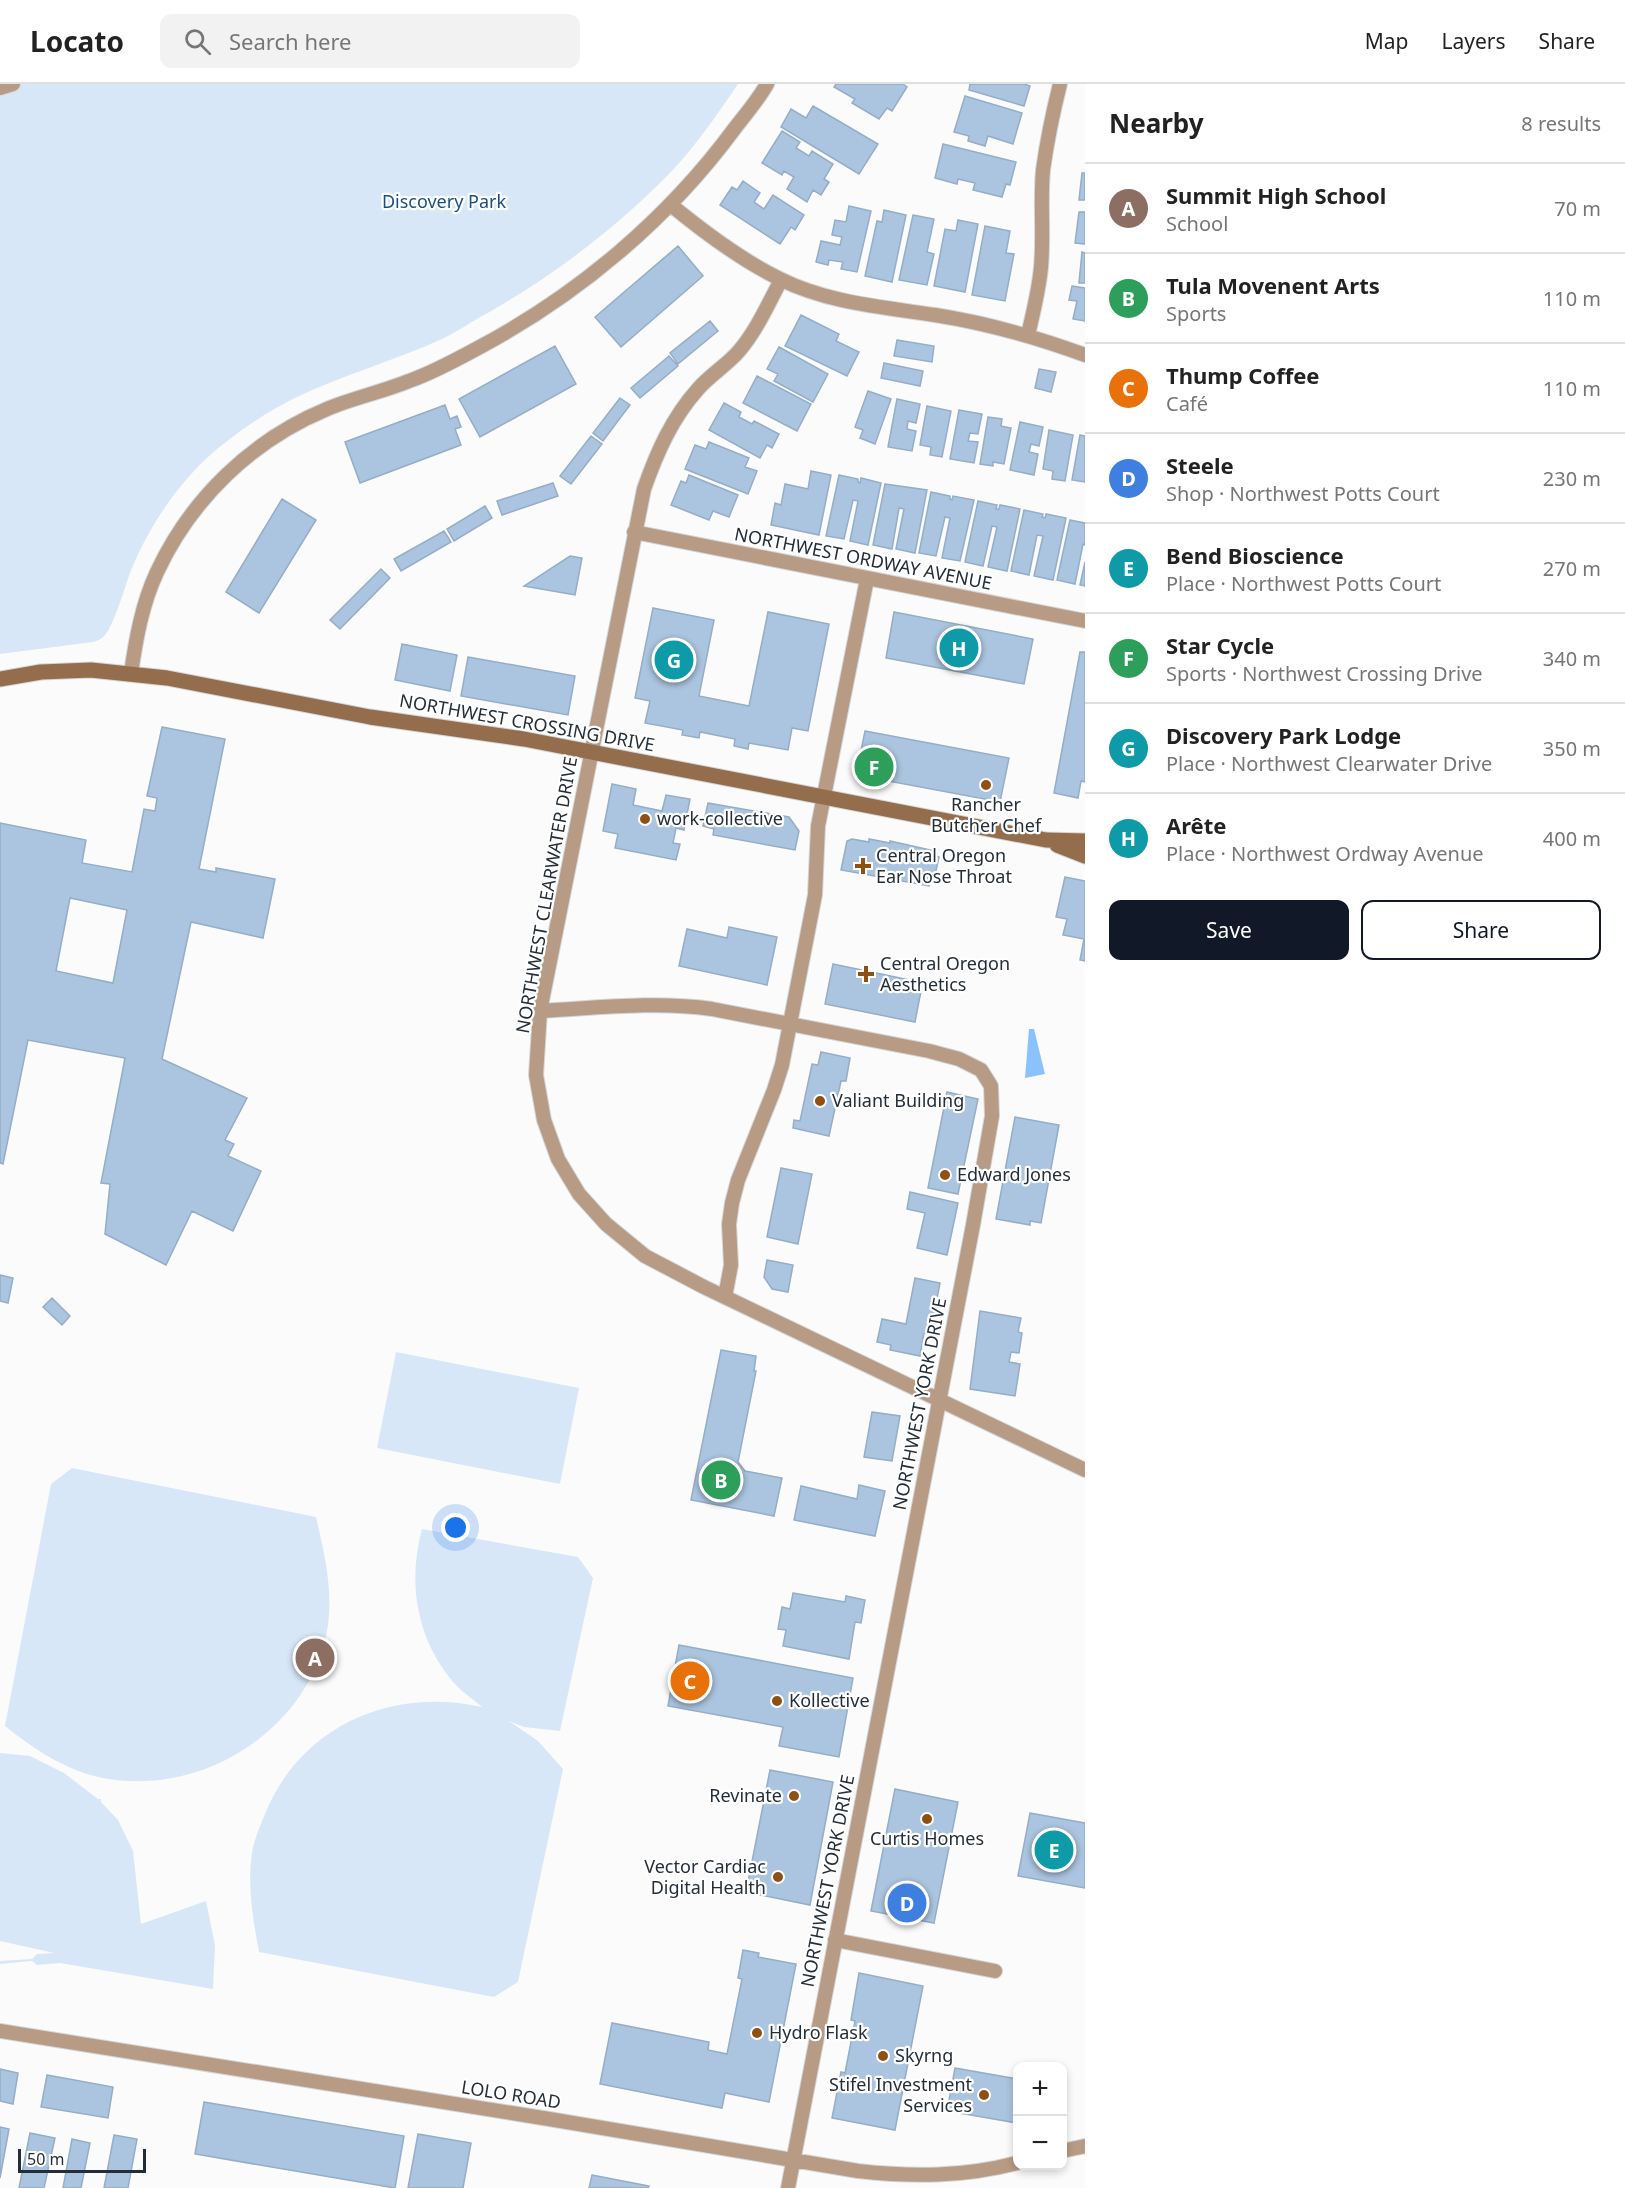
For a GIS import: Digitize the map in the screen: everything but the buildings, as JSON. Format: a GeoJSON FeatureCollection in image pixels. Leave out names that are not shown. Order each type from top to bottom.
{"type":"FeatureCollection","features":[{"type":"Feature","properties":{"kind":"street"},"geometry":{"type":"LineString","coordinates":[[0,87],[13,84]]}},
{"type":"Feature","properties":{"kind":"street"},"geometry":{"type":"LineString","coordinates":[[131,673],[145,604],[157,573],[179,532],[205,496],[234,467],[296,423],[328,408],[410,381],[478,348],[547,309],[671,205],[722,146],[767,84]]}},
{"type":"Feature","properties":{"kind":"street"},"geometry":{"type":"LineString","coordinates":[[1028,336],[1041,266],[1040,213],[1044,170],[1060,84]]}},
{"type":"Feature","properties":{"kind":"street"},"geometry":{"type":"LineString","coordinates":[[671,205],[737,254],[781,280],[813,292],[849,302],[982,324],[1085,354]]}},
{"type":"Feature","properties":{"kind":"street","name":"NORTHWEST CLEARWATER DRIVE"},"geometry":{"type":"LineString","coordinates":[[781,280],[759,322],[739,351],[699,388],[675,418],[657,451],[644,489],[540,1011],[536,1075],[544,1120],[558,1159],[579,1194],[606,1224],[645,1256],[1085,1470]]}},
{"type":"Feature","properties":{"kind":"street","name":"NORTHWEST ORDWAY AVENUE"},"geometry":{"type":"LineString","coordinates":[[634,532],[1085,621]]}},
{"type":"Feature","properties":{"kind":"street"},"geometry":{"type":"LineString","coordinates":[[725,1296],[731,1265],[729,1224],[732,1203],[738,1180],[774,1090],[790,1026],[815,895],[818,826],[867,579]]}},
{"type":"Feature","properties":{"kind":"street","name":"NORTHWEST CROSSING DRIVE"},"geometry":{"type":"LineString","coordinates":[[0,679],[41,672],[91,670],[167,678],[369,717],[524,739],[1046,840],[1085,841]]}},
{"type":"Feature","properties":{"kind":"street","name":"NORTHWEST CROSSING DRIVE"},"geometry":{"type":"LineString","coordinates":[[1046,840],[1085,856]]}},
{"type":"Feature","properties":{"kind":"street","name":"NORTHWEST YORK DRIVE"},"geometry":{"type":"LineString","coordinates":[[540,1011],[686,1006],[929,1051],[959,1059],[981,1070],[991,1086],[992,1116],[788,2188]]}},
{"type":"Feature","properties":{"kind":"street"},"geometry":{"type":"LineString","coordinates":[[835,1940],[995,1971]]}},
{"type":"Feature","properties":{"kind":"street","name":"LOLO ROAD"},"geometry":{"type":"LineString","coordinates":[[0,2031],[549,2119],[793,2161],[902,2176],[952,2175],[1013,2164]]}},
{"type":"Feature","properties":{"kind":"street"},"geometry":{"type":"LineString","coordinates":[[1067,2150],[1085,2146]]}},
{"type":"Feature","properties":{"kind":"green space","name":"Discovery Park"},"geometry":{"type":"Polygon","coordinates":[[[0,84],[738,84],[679,164],[627,214],[559,268],[448,336],[331,382],[286,403],[251,424],[211,454],[171,499],[149,532],[132,568],[119,606],[102,638],[93,642],[0,654],[0,84]]]}},
{"type":"Feature","properties":{"kind":"green space"},"geometry":{"type":"Polygon","coordinates":[[[396,1352],[579,1388],[560,1484],[377,1448],[396,1352]]]}},
{"type":"Feature","properties":{"kind":"green space"},"geometry":{"type":"Polygon","coordinates":[[[72,1468],[316,1517],[327,1570],[329,1597],[328,1625],[317,1664],[298,1698],[272,1728],[240,1752],[205,1769],[166,1779],[127,1781],[87,1774],[65,1765],[34,1747],[5,1726],[51,1484],[72,1468]]]}},
{"type":"Feature","properties":{"kind":"green space"},"geometry":{"type":"Polygon","coordinates":[[[422,1529],[578,1557],[593,1578],[560,1731],[524,1727],[509,1721],[538,1741],[563,1769],[518,1982],[494,1997],[259,1952],[251,1903],[252,1853],[257,1833],[281,1783],[301,1757],[326,1736],[353,1720],[383,1709],[415,1703],[448,1702],[482,1707],[454,1683],[441,1666],[424,1630],[418,1610],[415,1570],[422,1529]]]}},
{"type":"Feature","properties":{"kind":"green space"},"geometry":{"type":"Polygon","coordinates":[[[0,1753],[30,1756],[64,1773],[101,1799],[101,1802],[118,1820],[133,1851],[141,1924],[206,1901],[215,1945],[213,1989],[60,1963],[37,1965],[32,1961],[0,1964],[0,1961],[32,1959],[37,1954],[54,1953],[0,1941],[0,1753]]]}},
{"type":"Feature","properties":{"kind":"water"},"geometry":{"type":"Polygon","coordinates":[[[1029,1029],[1034,1029],[1045,1074],[1025,1078],[1029,1029]]]}},
{"type":"Feature","properties":{"kind":"place","name":"Arête"},"geometry":{"type":"Point","coordinates":[959,648]}},
{"type":"Feature","properties":{"kind":"place","name":"Discovery Park Lodge"},"geometry":{"type":"Point","coordinates":[674,660]}},
{"type":"Feature","properties":{"kind":"place","name":"Star Cycle"},"geometry":{"type":"Point","coordinates":[874,767]}},
{"type":"Feature","properties":{"kind":"place","name":"Rancher Butcher Chef"},"geometry":{"type":"Point","coordinates":[986,785]}},
{"type":"Feature","properties":{"kind":"place","name":"work-collective"},"geometry":{"type":"Point","coordinates":[645,819]}},
{"type":"Feature","properties":{"kind":"place","name":"Central Oregon Ear Nose Throat"},"geometry":{"type":"Point","coordinates":[863,866]}},
{"type":"Feature","properties":{"kind":"place","name":"Central Oregon Aesthetics"},"geometry":{"type":"Point","coordinates":[866,974]}},
{"type":"Feature","properties":{"kind":"place","name":"Valiant Building"},"geometry":{"type":"Point","coordinates":[820,1101]}},
{"type":"Feature","properties":{"kind":"place","name":"Edward Jones"},"geometry":{"type":"Point","coordinates":[945,1175]}},
{"type":"Feature","properties":{"kind":"place","name":"Tula Movenent Arts"},"geometry":{"type":"Point","coordinates":[721,1480]}},
{"type":"Feature","properties":{"kind":"place","name":"Summit High School"},"geometry":{"type":"Point","coordinates":[315,1658]}},
{"type":"Feature","properties":{"kind":"place","name":"Thump Coffee"},"geometry":{"type":"Point","coordinates":[690,1681]}},
{"type":"Feature","properties":{"kind":"place","name":"Kollective"},"geometry":{"type":"Point","coordinates":[777,1701]}},
{"type":"Feature","properties":{"kind":"place","name":"Revinate"},"geometry":{"type":"Point","coordinates":[794,1796]}},
{"type":"Feature","properties":{"kind":"place","name":"Curtis Homes"},"geometry":{"type":"Point","coordinates":[927,1819]}},
{"type":"Feature","properties":{"kind":"place","name":"Bend Bioscience"},"geometry":{"type":"Point","coordinates":[1054,1850]}},
{"type":"Feature","properties":{"kind":"place","name":"Vector Cardiac Digital Health"},"geometry":{"type":"Point","coordinates":[778,1877]}},
{"type":"Feature","properties":{"kind":"place","name":"Steele"},"geometry":{"type":"Point","coordinates":[907,1903]}},
{"type":"Feature","properties":{"kind":"place","name":"Hydro Flask"},"geometry":{"type":"Point","coordinates":[757,2033]}},
{"type":"Feature","properties":{"kind":"place","name":"Skyrng"},"geometry":{"type":"Point","coordinates":[883,2056]}},
{"type":"Feature","properties":{"kind":"place","name":"Stifel Investment Services"},"geometry":{"type":"Point","coordinates":[984,2095]}}]}
